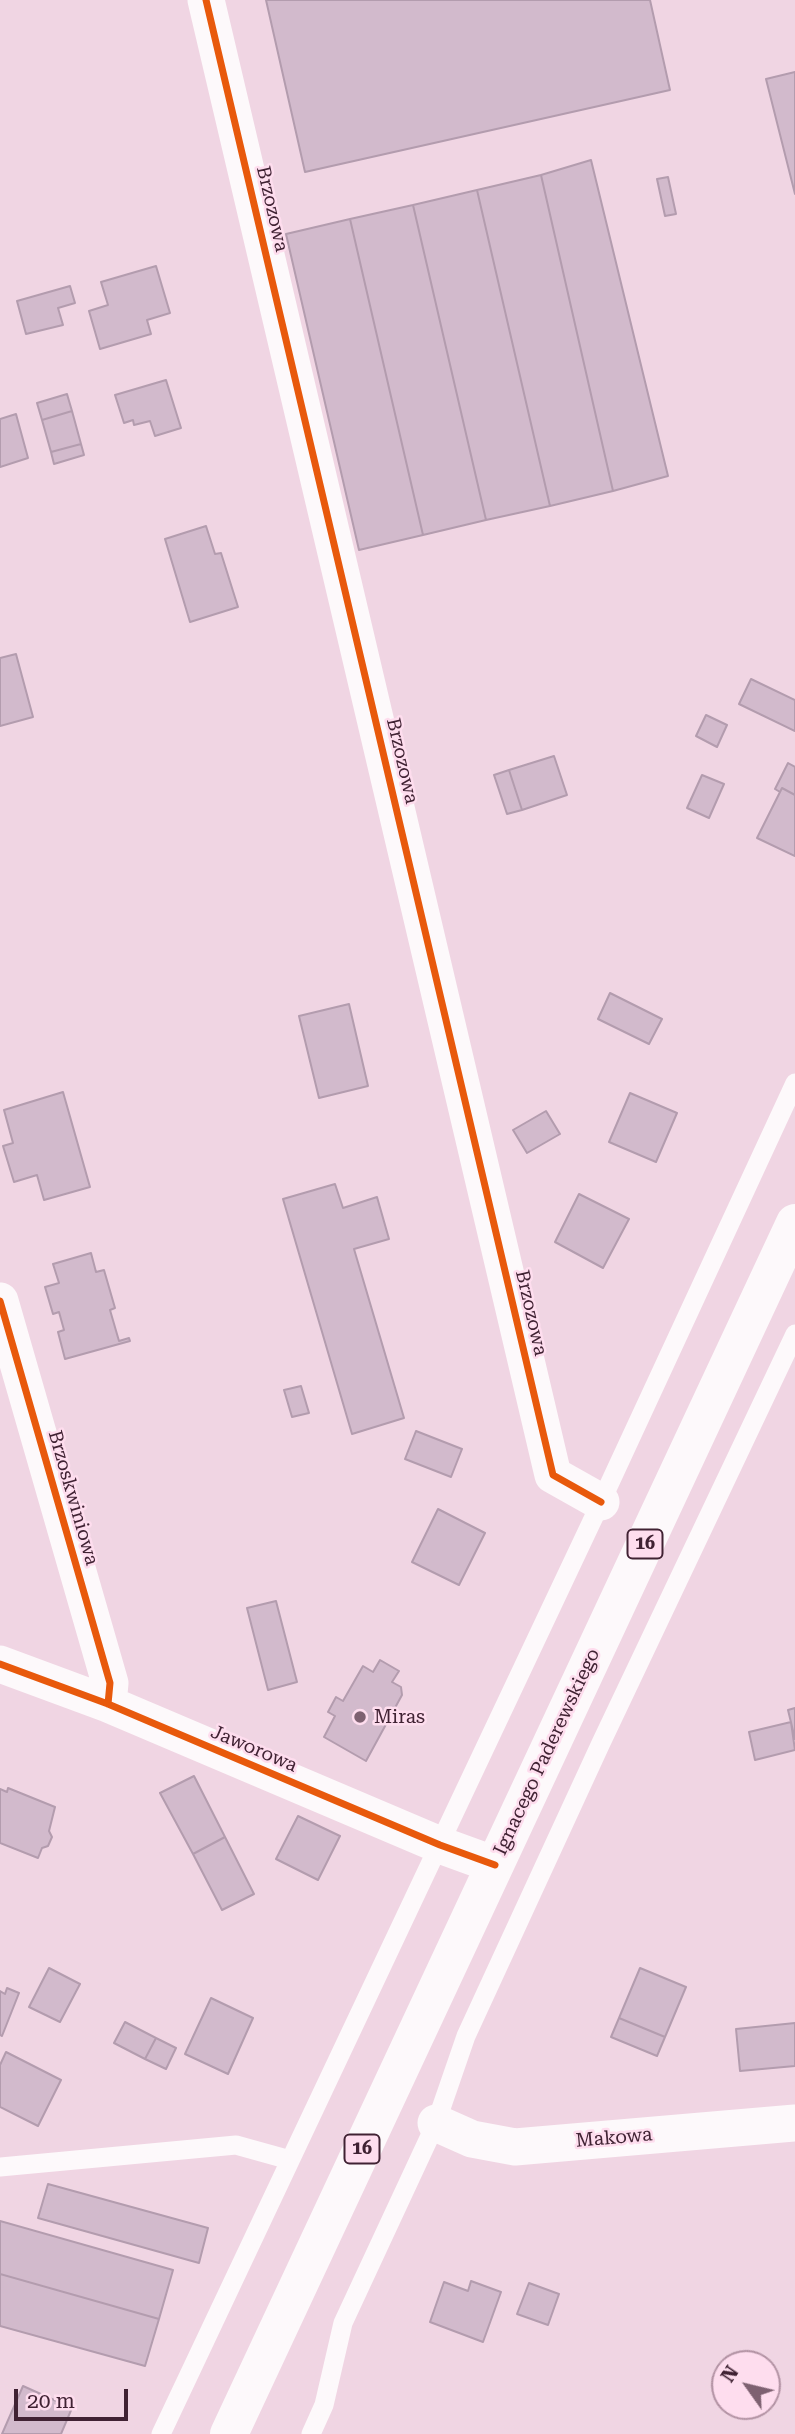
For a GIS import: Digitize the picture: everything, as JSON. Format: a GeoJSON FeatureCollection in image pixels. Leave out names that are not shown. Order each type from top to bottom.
{"type":"FeatureCollection","features":[{"type":"Feature","properties":{"kind":"main road","name":"Ignacego Paderewskiego"},"geometry":{"type":"LineString","coordinates":[[229,2434],[795,1223]]}},
{"type":"Feature","properties":{"kind":"street","name":"Brzozowa"},"geometry":{"type":"LineString","coordinates":[[206,0],[553,1475],[601,1502]]}},
{"type":"Feature","properties":{"kind":"street","name":"Brzoskwiniowa"},"geometry":{"type":"LineString","coordinates":[[0,1301],[110,1683],[107,1704]]}},
{"type":"Feature","properties":{"kind":"street","name":"Jaworowa"},"geometry":{"type":"LineString","coordinates":[[0,1664],[107,1704],[495,1865]]}},
{"type":"Feature","properties":{"kind":"street","name":"Makowa"},"geometry":{"type":"LineString","coordinates":[[436,2123],[472,2139],[515,2147],[795,2123]]}},
{"type":"Feature","properties":{"kind":"lane"},"geometry":{"type":"LineString","coordinates":[[161,2434],[601,1502],[795,1083]]}},
{"type":"Feature","properties":{"kind":"lane"},"geometry":{"type":"LineString","coordinates":[[311,2434],[324,2405],[343,2323],[436,2123],[466,2036],[795,1334]]}},
{"type":"Feature","properties":{"kind":"lane"},"geometry":{"type":"LineString","coordinates":[[0,2167],[236,2145],[290,2160]]}},
{"type":"Feature","properties":{"kind":"building"},"geometry":{"type":"Polygon","coordinates":[[[266,0],[650,0],[670,90],[305,172],[266,0]]]}},
{"type":"Feature","properties":{"kind":"building"},"geometry":{"type":"Polygon","coordinates":[[[795,72],[795,194],[766,79],[795,72]]]}},
{"type":"Feature","properties":{"kind":"building"},"geometry":{"type":"Polygon","coordinates":[[[591,160],[668,476],[613,491],[541,175],[591,160]]]}},
{"type":"Feature","properties":{"kind":"building"},"geometry":{"type":"Polygon","coordinates":[[[541,175],[613,491],[550,506],[477,190],[541,175]]]}},
{"type":"Feature","properties":{"kind":"building"},"geometry":{"type":"Polygon","coordinates":[[[668,177],[676,214],[665,216],[657,179],[668,177]]]}},
{"type":"Feature","properties":{"kind":"building"},"geometry":{"type":"Polygon","coordinates":[[[477,190],[550,506],[486,520],[413,205],[477,190]]]}},
{"type":"Feature","properties":{"kind":"building"},"geometry":{"type":"Polygon","coordinates":[[[413,205],[486,520],[423,535],[350,219],[413,205]]]}},
{"type":"Feature","properties":{"kind":"building"},"geometry":{"type":"Polygon","coordinates":[[[350,219],[423,535],[359,550],[286,234],[350,219]]]}},
{"type":"Feature","properties":{"kind":"building"},"geometry":{"type":"Polygon","coordinates":[[[156,266],[170,313],[147,320],[151,334],[100,349],[89,311],[108,305],[101,282],[156,266]]]}},
{"type":"Feature","properties":{"kind":"building"},"geometry":{"type":"Polygon","coordinates":[[[70,286],[75,303],[58,308],[63,325],[26,334],[17,301],[70,286]]]}},
{"type":"Feature","properties":{"kind":"building"},"geometry":{"type":"Polygon","coordinates":[[[166,380],[181,428],[155,436],[150,421],[134,425],[133,420],[124,423],[115,395],[166,380]]]}},
{"type":"Feature","properties":{"kind":"building"},"geometry":{"type":"Polygon","coordinates":[[[67,394],[72,411],[42,420],[37,403],[67,394]]]}},
{"type":"Feature","properties":{"kind":"building"},"geometry":{"type":"Polygon","coordinates":[[[72,411],[81,444],[51,452],[42,420],[72,411]]]}},
{"type":"Feature","properties":{"kind":"building"},"geometry":{"type":"Polygon","coordinates":[[[16,414],[28,458],[0,467],[0,419],[16,414]]]}},
{"type":"Feature","properties":{"kind":"building"},"geometry":{"type":"Polygon","coordinates":[[[81,444],[84,455],[54,464],[51,452],[81,444]]]}},
{"type":"Feature","properties":{"kind":"building"},"geometry":{"type":"Polygon","coordinates":[[[206,526],[215,554],[221,553],[238,607],[190,622],[165,539],[206,526]]]}},
{"type":"Feature","properties":{"kind":"building"},"geometry":{"type":"Polygon","coordinates":[[[16,654],[33,717],[0,726],[0,658],[16,654]]]}},
{"type":"Feature","properties":{"kind":"building"},"geometry":{"type":"Polygon","coordinates":[[[751,679],[795,700],[795,731],[739,704],[751,679]]]}},
{"type":"Feature","properties":{"kind":"building"},"geometry":{"type":"Polygon","coordinates":[[[706,715],[727,725],[717,747],[696,736],[706,715]]]}},
{"type":"Feature","properties":{"kind":"building"},"geometry":{"type":"Polygon","coordinates":[[[554,756],[567,795],[522,810],[509,770],[554,756]]]}},
{"type":"Feature","properties":{"kind":"building"},"geometry":{"type":"Polygon","coordinates":[[[788,763],[795,767],[795,795],[782,788],[780,792],[775,789],[788,763]]]}},
{"type":"Feature","properties":{"kind":"building"},"geometry":{"type":"Polygon","coordinates":[[[509,770],[522,810],[507,814],[494,775],[509,770]]]}},
{"type":"Feature","properties":{"kind":"building"},"geometry":{"type":"Polygon","coordinates":[[[702,775],[724,784],[709,818],[687,808],[702,775]]]}},
{"type":"Feature","properties":{"kind":"building"},"geometry":{"type":"Polygon","coordinates":[[[782,788],[795,795],[795,856],[757,838],[782,788]]]}},
{"type":"Feature","properties":{"kind":"building"},"geometry":{"type":"Polygon","coordinates":[[[610,993],[662,1019],[649,1044],[598,1019],[610,993]]]}},
{"type":"Feature","properties":{"kind":"building"},"geometry":{"type":"Polygon","coordinates":[[[349,1004],[368,1086],[319,1098],[299,1016],[349,1004]]]}},
{"type":"Feature","properties":{"kind":"building"},"geometry":{"type":"Polygon","coordinates":[[[63,1092],[90,1187],[44,1200],[37,1175],[14,1182],[3,1146],[13,1143],[4,1110],[63,1092]]]}},
{"type":"Feature","properties":{"kind":"building"},"geometry":{"type":"Polygon","coordinates":[[[630,1093],[677,1113],[656,1162],[609,1142],[630,1093]]]}},
{"type":"Feature","properties":{"kind":"building"},"geometry":{"type":"Polygon","coordinates":[[[546,1111],[560,1134],[527,1153],[513,1130],[546,1111]]]}},
{"type":"Feature","properties":{"kind":"building"},"geometry":{"type":"Polygon","coordinates":[[[335,1184],[343,1208],[377,1197],[389,1239],[354,1249],[404,1418],[352,1434],[283,1199],[335,1184]]]}},
{"type":"Feature","properties":{"kind":"building"},"geometry":{"type":"Polygon","coordinates":[[[579,1194],[629,1219],[603,1268],[555,1242],[579,1194]]]}},
{"type":"Feature","properties":{"kind":"building"},"geometry":{"type":"Polygon","coordinates":[[[91,1253],[96,1272],[104,1270],[115,1308],[110,1310],[119,1341],[129,1338],[130,1341],[65,1359],[58,1332],[64,1330],[59,1312],[53,1314],[45,1287],[59,1283],[53,1264],[91,1253]]]}},
{"type":"Feature","properties":{"kind":"building"},"geometry":{"type":"Polygon","coordinates":[[[301,1386],[309,1413],[292,1417],[284,1390],[301,1386]]]}},
{"type":"Feature","properties":{"kind":"building"},"geometry":{"type":"Polygon","coordinates":[[[416,1431],[462,1449],[451,1477],[405,1459],[416,1431]]]}},
{"type":"Feature","properties":{"kind":"building"},"geometry":{"type":"Polygon","coordinates":[[[438,1509],[485,1533],[459,1585],[412,1562],[438,1509]]]}},
{"type":"Feature","properties":{"kind":"building"},"geometry":{"type":"Polygon","coordinates":[[[276,1601],[297,1682],[268,1690],[247,1608],[276,1601]]]}},
{"type":"Feature","properties":{"kind":"building"},"geometry":{"type":"Polygon","coordinates":[[[380,1660],[399,1671],[392,1682],[401,1687],[402,1695],[366,1761],[324,1737],[335,1716],[328,1712],[336,1697],[343,1701],[363,1666],[373,1672],[380,1660]]]}},
{"type":"Feature","properties":{"kind":"building"},"geometry":{"type":"Polygon","coordinates":[[[795,1708],[795,1739],[788,1710],[795,1708]]]}},
{"type":"Feature","properties":{"kind":"building"},"geometry":{"type":"Polygon","coordinates":[[[791,1722],[795,1750],[755,1760],[749,1732],[791,1722]]]}},
{"type":"Feature","properties":{"kind":"building"},"geometry":{"type":"Polygon","coordinates":[[[194,1776],[225,1837],[193,1854],[160,1793],[194,1776]]]}},
{"type":"Feature","properties":{"kind":"building"},"geometry":{"type":"Polygon","coordinates":[[[8,1788],[55,1807],[49,1831],[52,1837],[48,1846],[42,1848],[38,1858],[0,1843],[0,1789],[7,1792],[8,1788]]]}},
{"type":"Feature","properties":{"kind":"building"},"geometry":{"type":"Polygon","coordinates":[[[298,1816],[340,1836],[318,1880],[276,1859],[298,1816]]]}},
{"type":"Feature","properties":{"kind":"building"},"geometry":{"type":"Polygon","coordinates":[[[225,1837],[254,1894],[222,1910],[193,1854],[225,1837]]]}},
{"type":"Feature","properties":{"kind":"building"},"geometry":{"type":"Polygon","coordinates":[[[49,1968],[80,1984],[60,2022],[29,2007],[49,1968]]]}},
{"type":"Feature","properties":{"kind":"building"},"geometry":{"type":"Polygon","coordinates":[[[640,1968],[686,1987],[665,2037],[619,2018],[640,1968]]]}},
{"type":"Feature","properties":{"kind":"building"},"geometry":{"type":"Polygon","coordinates":[[[7,1988],[19,1993],[2,2036],[0,1991],[5,1994],[7,1988]]]}},
{"type":"Feature","properties":{"kind":"building"},"geometry":{"type":"Polygon","coordinates":[[[211,1998],[253,2018],[228,2074],[185,2054],[211,1998]]]}},
{"type":"Feature","properties":{"kind":"building"},"geometry":{"type":"Polygon","coordinates":[[[619,2018],[665,2037],[657,2056],[611,2037],[619,2018]]]}},
{"type":"Feature","properties":{"kind":"building"},"geometry":{"type":"Polygon","coordinates":[[[125,2022],[156,2038],[145,2059],[114,2043],[125,2022]]]}},
{"type":"Feature","properties":{"kind":"building"},"geometry":{"type":"Polygon","coordinates":[[[795,2023],[795,2066],[740,2071],[736,2029],[795,2023]]]}},
{"type":"Feature","properties":{"kind":"building"},"geometry":{"type":"Polygon","coordinates":[[[156,2038],[176,2048],[166,2069],[145,2059],[156,2038]]]}},
{"type":"Feature","properties":{"kind":"building"},"geometry":{"type":"Polygon","coordinates":[[[6,2052],[61,2080],[38,2126],[0,2107],[0,2065],[6,2052]]]}},
{"type":"Feature","properties":{"kind":"building"},"geometry":{"type":"Polygon","coordinates":[[[48,2184],[208,2228],[199,2263],[38,2218],[48,2184]]]}},
{"type":"Feature","properties":{"kind":"building"},"geometry":{"type":"Polygon","coordinates":[[[0,2221],[173,2270],[159,2319],[0,2274],[0,2221]]]}},
{"type":"Feature","properties":{"kind":"building"},"geometry":{"type":"Polygon","coordinates":[[[0,2274],[159,2319],[145,2366],[0,2326],[0,2274]]]}},
{"type":"Feature","properties":{"kind":"building"},"geometry":{"type":"Polygon","coordinates":[[[471,2281],[501,2292],[483,2342],[430,2322],[444,2282],[468,2291],[471,2281]]]}},
{"type":"Feature","properties":{"kind":"building"},"geometry":{"type":"Polygon","coordinates":[[[529,2283],[559,2294],[548,2325],[517,2314],[529,2283]]]}},
{"type":"Feature","properties":{"kind":"building"},"geometry":{"type":"Polygon","coordinates":[[[23,2386],[72,2408],[61,2434],[2,2434],[23,2386]]]}},
{"type":"Feature","properties":{"kind":"cycle path"},"geometry":{"type":"LineString","coordinates":[[206,0],[553,1475],[601,1502]]}},
{"type":"Feature","properties":{"kind":"cycle path"},"geometry":{"type":"LineString","coordinates":[[0,1301],[110,1683],[108,1704]]}},
{"type":"Feature","properties":{"kind":"cycle path"},"geometry":{"type":"LineString","coordinates":[[0,1664],[108,1704],[440,1845],[495,1865]]}},
{"type":"Feature","properties":{"kind":"place","name":"Miras"},"geometry":{"type":"Point","coordinates":[360,1717]}}]}
